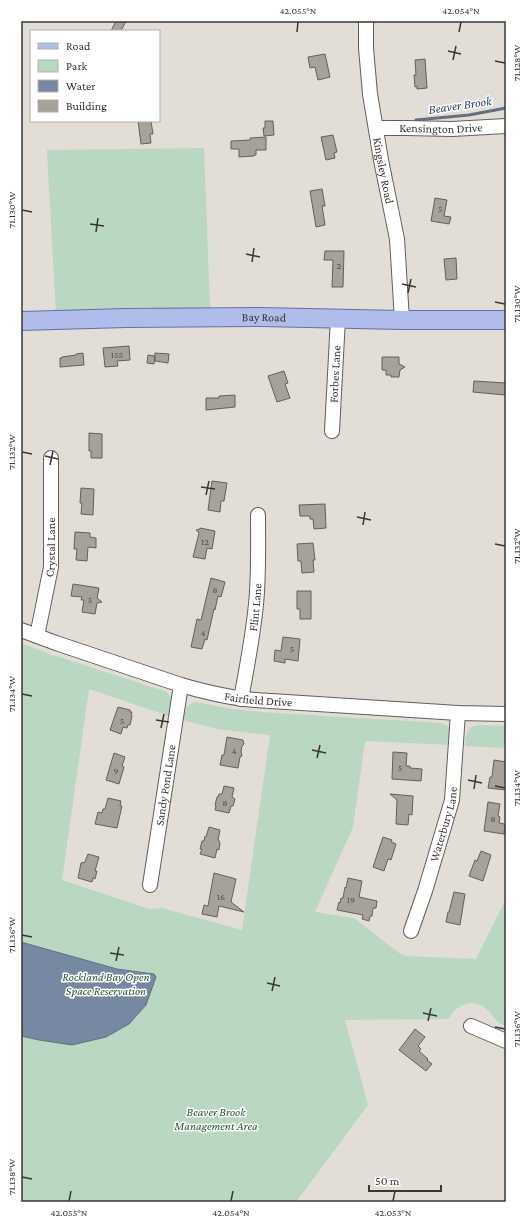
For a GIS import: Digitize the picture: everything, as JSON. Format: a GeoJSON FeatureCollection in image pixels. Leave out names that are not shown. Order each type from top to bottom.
{"type":"FeatureCollection","features":[{"type":"Feature","properties":{"kind":"main road","name":"Bay Road"},"geometry":{"type":"LineString","coordinates":[[21,321],[126,318],[260,317],[402,320],[506,320]]}},
{"type":"Feature","properties":{"kind":"street","name":"Kingsley Road"},"geometry":{"type":"LineString","coordinates":[[366,21],[366,48],[370,94],[397,239],[402,320]]}},
{"type":"Feature","properties":{"kind":"street","name":"Kensington Drive"},"geometry":{"type":"LineString","coordinates":[[376,128],[438,129],[506,126]]}},
{"type":"Feature","properties":{"kind":"street","name":"Forbes Lane"},"geometry":{"type":"LineString","coordinates":[[332,431],[338,318]]}},
{"type":"Feature","properties":{"kind":"street","name":"Crystal Lane"},"geometry":{"type":"LineString","coordinates":[[36,636],[51,567],[51,458]]}},
{"type":"Feature","properties":{"kind":"street","name":"Flint Lane"},"geometry":{"type":"LineString","coordinates":[[241,699],[250,653],[256,605],[258,515]]}},
{"type":"Feature","properties":{"kind":"street","name":"Fairfield Drive"},"geometry":{"type":"LineString","coordinates":[[21,630],[181,685],[241,699],[458,713],[506,714]]}},
{"type":"Feature","properties":{"kind":"street","name":"Sandy Pond Lane"},"geometry":{"type":"LineString","coordinates":[[150,885],[181,685]]}},
{"type":"Feature","properties":{"kind":"street","name":"Waterbury Lane"},"geometry":{"type":"LineString","coordinates":[[411,931],[425,891],[452,800],[458,713]]}},
{"type":"Feature","properties":{"kind":"street"},"geometry":{"type":"LineString","coordinates":[[471,1026],[506,1041]]}},
{"type":"Feature","properties":{"kind":"green space"},"geometry":{"type":"Polygon","coordinates":[[[204,148],[210,308],[56,315],[47,150],[204,148]]]}},
{"type":"Feature","properties":{"kind":"green space","name":"Rockland Bay Open Space Reservation"},"geometry":{"type":"Polygon","coordinates":[[[21,643],[164,691],[168,693],[172,699],[172,717],[89,689],[62,880],[149,909],[162,908],[242,930],[270,735],[217,729],[183,720],[187,707],[196,702],[232,709],[261,712],[441,723],[448,726],[450,729],[453,745],[365,741],[353,827],[315,912],[354,918],[399,953],[407,956],[476,959],[506,899],[506,1026],[496,1020],[485,1008],[480,1005],[469,1003],[464,1004],[455,1010],[449,1019],[345,1020],[368,1105],[296,1202],[21,1202],[21,643]]]}},
{"type":"Feature","properties":{"kind":"green space"},"geometry":{"type":"Polygon","coordinates":[[[474,726],[506,726],[506,748],[465,746],[467,732],[474,726]]]}},
{"type":"Feature","properties":{"kind":"water"},"geometry":{"type":"Polygon","coordinates":[[[21,942],[117,969],[154,974],[156,977],[146,1005],[129,1024],[106,1037],[72,1045],[21,1036],[21,942]]]}},
{"type":"Feature","properties":{"kind":"building"},"geometry":{"type":"Polygon","coordinates":[[[116,21],[126,21],[122,30],[112,30],[116,21]]]}},
{"type":"Feature","properties":{"kind":"building"},"geometry":{"type":"Polygon","coordinates":[[[325,54],[330,77],[318,80],[315,67],[310,68],[308,57],[325,54]]]}},
{"type":"Feature","properties":{"kind":"building"},"geometry":{"type":"Polygon","coordinates":[[[425,59],[427,88],[417,89],[417,86],[415,87],[414,75],[416,75],[415,60],[425,59]]]}},
{"type":"Feature","properties":{"kind":"building"},"geometry":{"type":"Polygon","coordinates":[[[265,121],[273,121],[274,135],[264,136],[263,128],[265,128],[265,121]]]}},
{"type":"Feature","properties":{"kind":"building"},"geometry":{"type":"Polygon","coordinates":[[[138,122],[151,122],[153,134],[150,134],[151,143],[141,144],[138,122]]]}},
{"type":"Feature","properties":{"kind":"building"},"geometry":{"type":"Polygon","coordinates":[[[333,135],[337,152],[334,153],[335,158],[326,160],[321,137],[333,135]]]}},
{"type":"Feature","properties":{"kind":"building"},"geometry":{"type":"Polygon","coordinates":[[[266,137],[266,150],[256,150],[256,155],[254,156],[239,157],[239,149],[231,149],[231,141],[266,137]]]}},
{"type":"Feature","properties":{"kind":"building"},"geometry":{"type":"Polygon","coordinates":[[[322,189],[325,206],[322,206],[325,225],[316,227],[310,191],[322,189]]]}},
{"type":"Feature","properties":{"kind":"building"},"geometry":{"type":"Polygon","coordinates":[[[435,198],[447,200],[444,216],[451,217],[449,224],[431,221],[435,198]]]}},
{"type":"Feature","properties":{"kind":"building"},"geometry":{"type":"Polygon","coordinates":[[[325,251],[344,251],[343,287],[332,287],[333,260],[324,260],[325,251]]]}},
{"type":"Feature","properties":{"kind":"building"},"geometry":{"type":"Polygon","coordinates":[[[456,258],[457,279],[446,280],[444,259],[456,258]]]}},
{"type":"Feature","properties":{"kind":"building"},"geometry":{"type":"Polygon","coordinates":[[[129,346],[130,360],[117,361],[118,366],[105,367],[103,348],[129,346]]]}},
{"type":"Feature","properties":{"kind":"building"},"geometry":{"type":"Polygon","coordinates":[[[83,353],[84,365],[60,367],[60,358],[83,353]]]}},
{"type":"Feature","properties":{"kind":"building"},"geometry":{"type":"Polygon","coordinates":[[[155,353],[169,354],[168,363],[155,361],[155,353]]]}},
{"type":"Feature","properties":{"kind":"building"},"geometry":{"type":"Polygon","coordinates":[[[148,355],[155,356],[154,364],[147,363],[148,355]]]}},
{"type":"Feature","properties":{"kind":"building"},"geometry":{"type":"Polygon","coordinates":[[[382,357],[399,357],[399,364],[405,367],[400,370],[399,377],[391,377],[391,375],[386,375],[386,370],[382,370],[382,357]]]}},
{"type":"Feature","properties":{"kind":"building"},"geometry":{"type":"Polygon","coordinates":[[[284,371],[288,383],[285,384],[290,398],[277,402],[268,376],[284,371]]]}},
{"type":"Feature","properties":{"kind":"building"},"geometry":{"type":"Polygon","coordinates":[[[474,381],[506,383],[505,395],[473,392],[474,381]]]}},
{"type":"Feature","properties":{"kind":"building"},"geometry":{"type":"Polygon","coordinates":[[[235,395],[235,407],[206,410],[206,398],[219,398],[219,396],[235,395]]]}},
{"type":"Feature","properties":{"kind":"building"},"geometry":{"type":"Polygon","coordinates":[[[89,433],[102,434],[102,458],[91,458],[91,451],[89,451],[89,433]]]}},
{"type":"Feature","properties":{"kind":"building"},"geometry":{"type":"Polygon","coordinates":[[[212,481],[227,483],[224,501],[221,501],[220,512],[208,510],[212,481]]]}},
{"type":"Feature","properties":{"kind":"building"},"geometry":{"type":"Polygon","coordinates":[[[81,488],[94,489],[93,515],[81,514],[81,488]]]}},
{"type":"Feature","properties":{"kind":"building"},"geometry":{"type":"Polygon","coordinates":[[[325,504],[326,528],[314,529],[313,519],[310,519],[310,516],[300,516],[299,505],[325,504]]]}},
{"type":"Feature","properties":{"kind":"building"},"geometry":{"type":"Polygon","coordinates":[[[200,528],[215,531],[212,549],[207,548],[205,559],[193,557],[199,533],[196,530],[200,528]]]}},
{"type":"Feature","properties":{"kind":"building"},"geometry":{"type":"Polygon","coordinates":[[[75,532],[90,533],[90,537],[96,538],[96,548],[88,547],[87,561],[76,560],[77,549],[74,549],[75,532]]]}},
{"type":"Feature","properties":{"kind":"building"},"geometry":{"type":"Polygon","coordinates":[[[313,543],[315,560],[313,560],[314,572],[302,573],[301,561],[298,561],[297,544],[313,543]]]}},
{"type":"Feature","properties":{"kind":"building"},"geometry":{"type":"Polygon","coordinates":[[[211,578],[225,582],[221,597],[218,596],[207,640],[205,639],[202,649],[191,647],[197,619],[201,620],[211,578]]]}},
{"type":"Feature","properties":{"kind":"building"},"geometry":{"type":"Polygon","coordinates":[[[73,584],[99,588],[97,598],[102,602],[97,603],[95,614],[82,612],[84,600],[81,600],[82,597],[71,596],[73,584]]]}},
{"type":"Feature","properties":{"kind":"building"},"geometry":{"type":"Polygon","coordinates":[[[297,591],[311,591],[311,619],[300,619],[300,609],[297,609],[297,591]]]}},
{"type":"Feature","properties":{"kind":"building"},"geometry":{"type":"Polygon","coordinates":[[[283,637],[300,639],[298,661],[285,659],[285,663],[274,661],[275,650],[281,651],[283,637]]]}},
{"type":"Feature","properties":{"kind":"building"},"geometry":{"type":"Polygon","coordinates":[[[118,707],[130,710],[130,712],[132,712],[130,725],[128,725],[127,728],[123,727],[121,734],[110,730],[118,707]]]}},
{"type":"Feature","properties":{"kind":"building"},"geometry":{"type":"Polygon","coordinates":[[[227,737],[243,740],[244,744],[241,751],[242,756],[240,757],[238,768],[220,765],[222,755],[224,755],[227,737]]]}},
{"type":"Feature","properties":{"kind":"building"},"geometry":{"type":"Polygon","coordinates":[[[393,752],[407,753],[406,766],[410,766],[410,768],[422,769],[421,781],[392,779],[393,752]]]}},
{"type":"Feature","properties":{"kind":"building"},"geometry":{"type":"Polygon","coordinates":[[[114,753],[125,757],[119,784],[106,780],[114,753]]]}},
{"type":"Feature","properties":{"kind":"building"},"geometry":{"type":"Polygon","coordinates":[[[494,760],[506,762],[506,790],[488,788],[490,777],[492,777],[494,760]]]}},
{"type":"Feature","properties":{"kind":"building"},"geometry":{"type":"Polygon","coordinates":[[[224,786],[234,788],[232,797],[235,799],[229,813],[215,810],[217,797],[219,794],[222,794],[224,786]]]}},
{"type":"Feature","properties":{"kind":"building"},"geometry":{"type":"Polygon","coordinates":[[[390,794],[413,796],[412,815],[409,814],[408,825],[396,824],[397,800],[390,794]]]}},
{"type":"Feature","properties":{"kind":"building"},"geometry":{"type":"Polygon","coordinates":[[[108,798],[121,801],[120,806],[122,806],[117,828],[95,824],[98,812],[102,813],[103,809],[105,809],[108,798]]]}},
{"type":"Feature","properties":{"kind":"building"},"geometry":{"type":"Polygon","coordinates":[[[488,802],[500,804],[498,816],[500,817],[499,823],[505,824],[504,834],[484,831],[488,802]]]}},
{"type":"Feature","properties":{"kind":"building"},"geometry":{"type":"Polygon","coordinates":[[[209,827],[220,830],[218,840],[220,843],[219,850],[217,849],[215,858],[200,854],[202,849],[200,849],[202,841],[204,841],[205,836],[206,837],[209,827]]]}},
{"type":"Feature","properties":{"kind":"building"},"geometry":{"type":"Polygon","coordinates":[[[383,837],[392,840],[391,842],[396,844],[391,860],[388,859],[384,871],[373,867],[383,837]]]}},
{"type":"Feature","properties":{"kind":"building"},"geometry":{"type":"Polygon","coordinates":[[[481,851],[491,855],[483,881],[469,876],[475,860],[477,861],[481,851]]]}},
{"type":"Feature","properties":{"kind":"building"},"geometry":{"type":"Polygon","coordinates":[[[88,854],[99,857],[95,871],[97,871],[95,879],[93,878],[92,882],[78,878],[81,863],[85,862],[88,854]]]}},
{"type":"Feature","properties":{"kind":"building"},"geometry":{"type":"Polygon","coordinates":[[[214,873],[236,879],[231,902],[244,912],[219,906],[217,917],[202,914],[204,905],[208,906],[214,873]]]}},
{"type":"Feature","properties":{"kind":"building"},"geometry":{"type":"Polygon","coordinates":[[[348,878],[362,881],[359,897],[377,901],[376,908],[373,908],[372,916],[370,916],[369,921],[362,919],[363,915],[337,910],[341,898],[343,898],[348,878]]]}},
{"type":"Feature","properties":{"kind":"building"},"geometry":{"type":"Polygon","coordinates":[[[454,892],[465,894],[460,925],[446,922],[454,892]]]}},
{"type":"Feature","properties":{"kind":"building"},"geometry":{"type":"Polygon","coordinates":[[[415,1029],[425,1037],[418,1046],[421,1049],[419,1051],[432,1064],[426,1071],[399,1050],[415,1029]]]}},
{"type":"Feature","properties":{"kind":"waterway","name":"Beaver Brook"},"geometry":{"type":"LineString","coordinates":[[416,120],[469,115],[506,108]]}},
{"type":"Feature","properties":{"kind":"park label","name":"Beaver Brook Management Area"},"geometry":{"type":"Point","coordinates":[216,1119]}}]}
